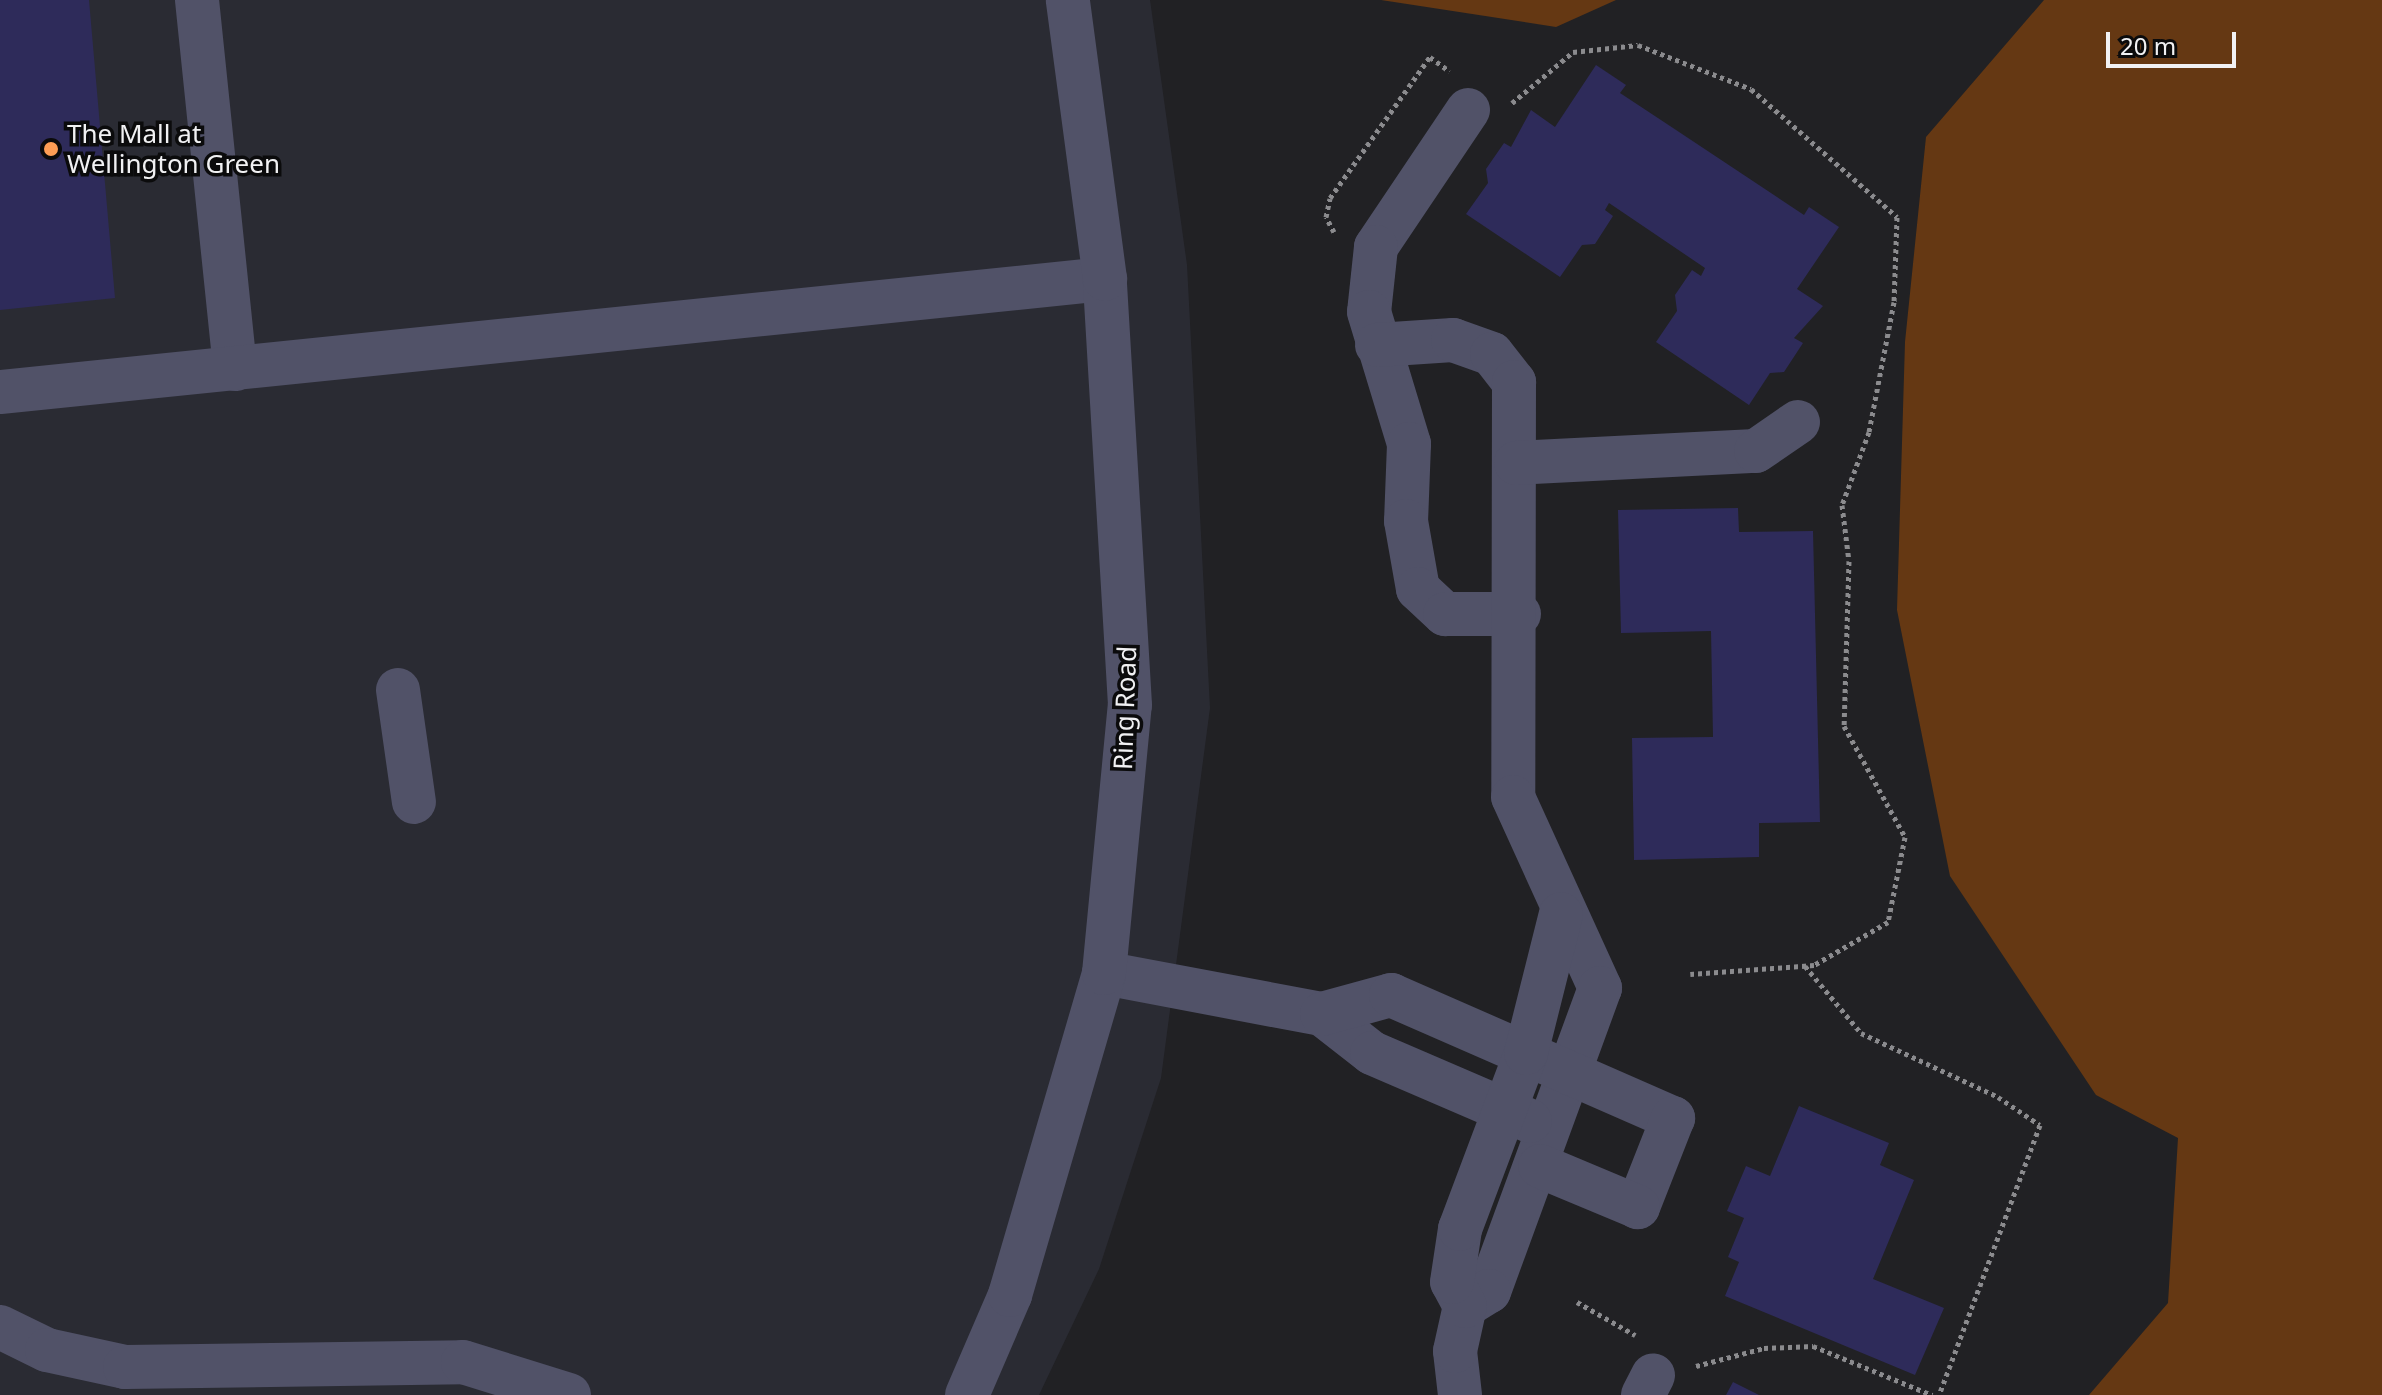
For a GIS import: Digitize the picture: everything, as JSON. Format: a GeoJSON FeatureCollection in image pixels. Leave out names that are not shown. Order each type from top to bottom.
{"type":"FeatureCollection","features":[{"type":"Feature","properties":{"kind":"lane"},"geometry":{"type":"LineString","coordinates":[[197,0],[235,369]]}},
{"type":"Feature","properties":{"kind":"lane","name":"Ring Road"},"geometry":{"type":"LineString","coordinates":[[967,1395],[1010,1295],[1104,973],[1130,705],[1105,279],[1068,0]]}},
{"type":"Feature","properties":{"kind":"lane"},"geometry":{"type":"LineString","coordinates":[[1468,110],[1376,247],[1369,312],[1409,444],[1406,521],[1418,589],[1445,614],[1519,614]]}},
{"type":"Feature","properties":{"kind":"lane"},"geometry":{"type":"LineString","coordinates":[[0,392],[1105,279]]}},
{"type":"Feature","properties":{"kind":"lane"},"geometry":{"type":"LineString","coordinates":[[1377,345],[1453,340],[1492,354],[1514,382],[1519,614],[1513,797],[1561,914],[1600,988],[1547,1148],[1489,1291],[1465,1306]]}},
{"type":"Feature","properties":{"kind":"lane"},"geometry":{"type":"LineString","coordinates":[[1516,463],[1713,457],[1756,451],[1798,422]]}},
{"type":"Feature","properties":{"kind":"lane"},"geometry":{"type":"LineString","coordinates":[[398,690],[414,802]]}},
{"type":"Feature","properties":{"kind":"lane"},"geometry":{"type":"LineString","coordinates":[[1460,1395],[1455,1351],[1465,1306],[1452,1282],[1460,1229],[1526,1053],[1561,914]]}},
{"type":"Feature","properties":{"kind":"lane"},"geometry":{"type":"LineString","coordinates":[[1104,973],[1322,1014],[1391,995],[1573,1072],[1673,1118],[1638,1207],[1547,1148],[1506,1110],[1372,1053],[1322,1014]]}},
{"type":"Feature","properties":{"kind":"lane"},"geometry":{"type":"LineString","coordinates":[[0,1327],[47,1350],[125,1367],[463,1362],[569,1395]]}},
{"type":"Feature","properties":{"kind":"path"},"geometry":{"type":"LineString","coordinates":[[1805,966],[1861,1033],[1998,1097],[2040,1125],[1939,1395]]}},
{"type":"Feature","properties":{"kind":"path"},"geometry":{"type":"LineString","coordinates":[[1577,1302],[1654,1367],[1692,1367],[1764,1348],[1813,1346],[1932,1395]]}},
{"type":"Feature","properties":{"kind":"shaded area","name":"The Mall at Wellington Green"},"geometry":{"type":"Polygon","coordinates":[[[0,0],[1150,0],[1187,265],[1210,708],[1161,1078],[1099,1269],[1039,1395],[0,1395],[0,0]]]}},
{"type":"Feature","properties":{"kind":"shaded area"},"geometry":{"type":"Polygon","coordinates":[[[1381,0],[1616,0],[1556,27],[1381,0]]]}},
{"type":"Feature","properties":{"kind":"shaded area"},"geometry":{"type":"Polygon","coordinates":[[[2044,0],[2382,0],[2382,1395],[2089,1395],[2168,1303],[2178,1138],[2096,1095],[1950,876],[1897,610],[1905,342],[1926,137],[2044,0]]]}},
{"type":"Feature","properties":{"kind":"building","name":"The Mall at Wellington Green"},"geometry":{"type":"Polygon","coordinates":[[[0,0],[89,0],[115,298],[0,310],[0,0]]]}},
{"type":"Feature","properties":{"kind":"building"},"geometry":{"type":"Polygon","coordinates":[[[1596,65],[1626,85],[1620,93],[1804,215],[1809,207],[1839,227],[1797,289],[1823,306],[1794,338],[1803,343],[1784,372],[1770,373],[1749,405],[1656,342],[1677,311],[1675,295],[1692,270],[1701,276],[1705,268],[1609,203],[1605,210],[1613,216],[1595,244],[1582,245],[1560,277],[1466,214],[1488,183],[1486,169],[1504,143],[1511,147],[1531,110],[1555,127],[1596,65]]]}},
{"type":"Feature","properties":{"kind":"building"},"geometry":{"type":"Polygon","coordinates":[[[1738,508],[1739,532],[1813,531],[1820,822],[1759,823],[1759,857],[1634,860],[1632,738],[1713,737],[1711,631],[1621,633],[1618,510],[1738,508]]]}},
{"type":"Feature","properties":{"kind":"building"},"geometry":{"type":"Polygon","coordinates":[[[1799,1106],[1889,1143],[1880,1165],[1914,1180],[1873,1279],[1944,1308],[1915,1375],[1725,1296],[1739,1262],[1728,1257],[1744,1218],[1727,1211],[1746,1166],[1770,1176],[1799,1106]]]}},
{"type":"Feature","properties":{"kind":"building"},"geometry":{"type":"Polygon","coordinates":[[[1733,1382],[1759,1395],[1726,1395],[1733,1382]]]}},
{"type":"Feature","properties":{"kind":"place","name":"The Mall at Wellington Green"},"geometry":{"type":"Point","coordinates":[51,149]}}]}
